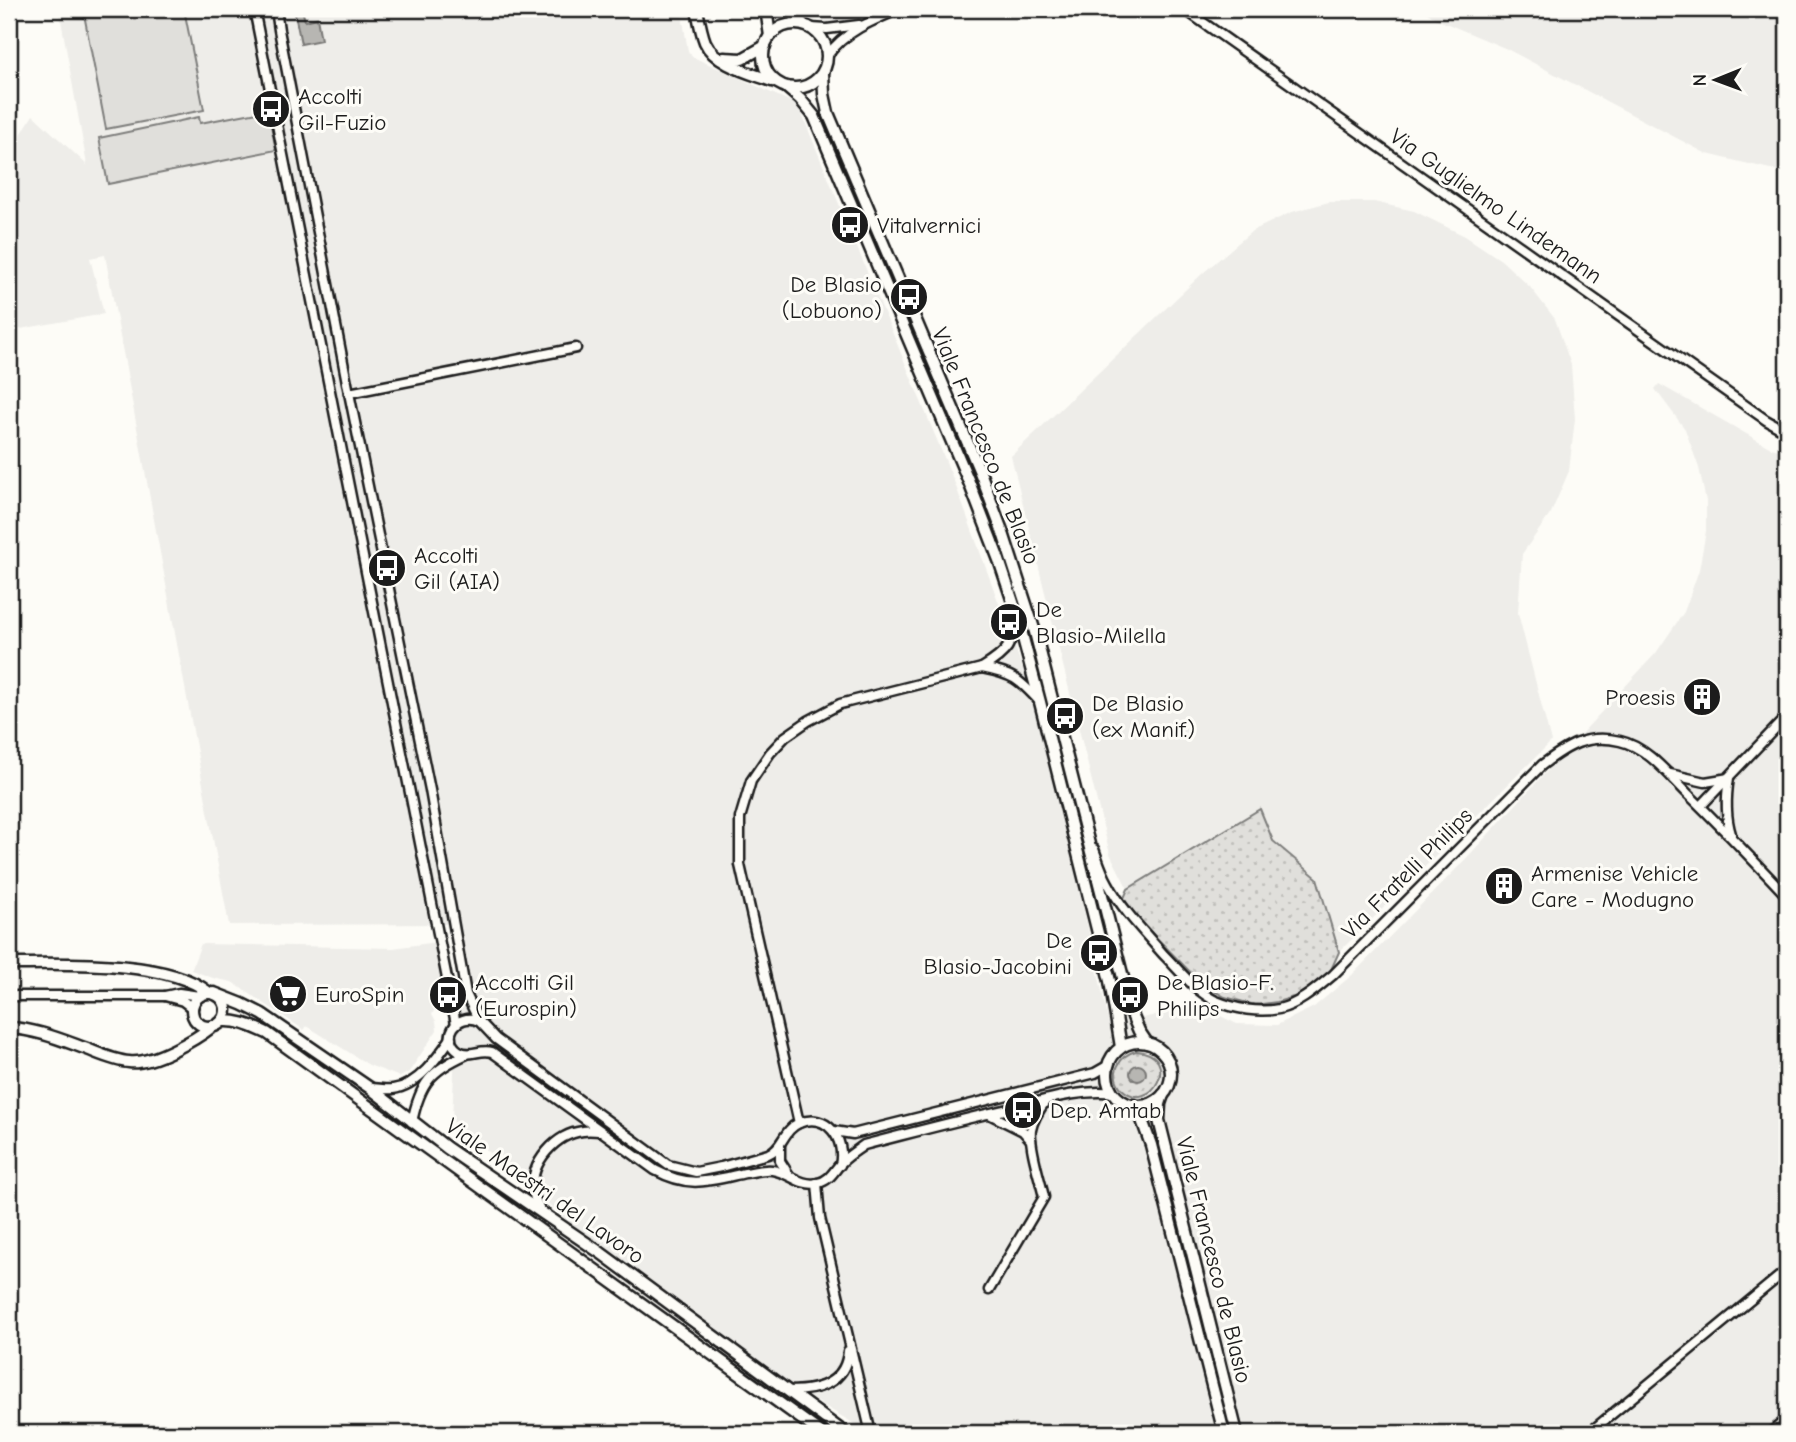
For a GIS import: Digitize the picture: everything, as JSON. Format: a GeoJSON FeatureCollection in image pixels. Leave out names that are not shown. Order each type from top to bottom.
{"type":"FeatureCollection","features":[{"type":"Feature","properties":{"kind":"street"},"geometry":{"type":"LineString","coordinates":[[254,9],[456,1024]]}},
{"type":"Feature","properties":{"kind":"street"},"geometry":{"type":"LineString","coordinates":[[276,9],[349,393],[430,790],[466,994],[478,1021],[486,1030],[668,1165],[696,1172],[775,1152],[791,1128],[808,1121],[826,1125],[834,1131],[842,1147],[839,1165]]}},
{"type":"Feature","properties":{"kind":"street"},"geometry":{"type":"LineString","coordinates":[[697,9],[706,45],[718,57],[737,68],[795,88],[816,81],[823,73],[827,56],[820,35],[787,9]]}},
{"type":"Feature","properties":{"kind":"street"},"geometry":{"type":"LineString","coordinates":[[766,9],[768,41],[763,56],[765,67],[781,84]]}},
{"type":"Feature","properties":{"kind":"street"},"geometry":{"type":"LineString","coordinates":[[827,56],[845,37],[865,24],[900,9]]}},
{"type":"Feature","properties":{"kind":"street","name":"Via Guglielmo Lindemann"},"geometry":{"type":"LineString","coordinates":[[1184,9],[1766,420],[1787,432]]}},
{"type":"Feature","properties":{"kind":"street"},"geometry":{"type":"LineString","coordinates":[[718,57],[742,59],[786,25],[827,29],[865,24]]}},
{"type":"Feature","properties":{"kind":"street","name":"Viale Francesco de Blasio"},"geometry":{"type":"LineString","coordinates":[[823,73],[828,113],[980,472],[1004,536],[1035,632],[1133,1017],[1147,1043]]}},
{"type":"Feature","properties":{"kind":"street","name":"Viale Francesco de Blasio"},"geometry":{"type":"LineString","coordinates":[[781,84],[800,99],[814,116],[974,493],[999,560],[1040,702],[1110,981],[1121,1048]]}},
{"type":"Feature","properties":{"kind":"street"},"geometry":{"type":"LineString","coordinates":[[349,393],[576,348]]}},
{"type":"Feature","properties":{"kind":"street"},"geometry":{"type":"LineString","coordinates":[[799,1123],[740,864],[740,818],[751,781],[785,737],[822,712],[840,704],[982,668],[999,658],[1013,637],[1014,608]]}},
{"type":"Feature","properties":{"kind":"street"},"geometry":{"type":"LineString","coordinates":[[982,668],[1012,676],[1040,702]]}},
{"type":"Feature","properties":{"kind":"street"},"geometry":{"type":"LineString","coordinates":[[1701,806],[1787,716]]}},
{"type":"Feature","properties":{"kind":"street","name":"Via Fratelli Philips"},"geometry":{"type":"LineString","coordinates":[[1081,815],[1107,882],[1138,926],[1198,990],[1216,1001],[1255,1011],[1280,1009],[1296,1002],[1333,975],[1542,765],[1565,748],[1585,740],[1617,740],[1628,743],[1650,757],[1787,896]]}},
{"type":"Feature","properties":{"kind":"street"},"geometry":{"type":"LineString","coordinates":[[1667,774],[1705,782],[1729,778]]}},
{"type":"Feature","properties":{"kind":"street"},"geometry":{"type":"LineString","coordinates":[[1729,778],[1726,816],[1731,837]]}},
{"type":"Feature","properties":{"kind":"street","name":"Viale Maestri del Lavoro"},"geometry":{"type":"LineString","coordinates":[[9,964],[85,964],[139,968],[190,982],[200,986],[207,994],[235,1001],[262,1014],[370,1088],[447,1148],[644,1284],[845,1433]]}},
{"type":"Feature","properties":{"kind":"street"},"geometry":{"type":"LineString","coordinates":[[191,1008],[195,999],[207,994]]}},
{"type":"Feature","properties":{"kind":"street"},"geometry":{"type":"LineString","coordinates":[[9,996],[207,994],[219,996],[226,1010],[217,1024],[203,1034],[153,1059],[131,1062],[99,1054],[45,1034],[22,1028],[9,1028]]}},
{"type":"Feature","properties":{"kind":"street"},"geometry":{"type":"LineString","coordinates":[[165,996],[183,1001],[191,1008],[194,1019],[200,1025],[206,1027],[217,1024]]}},
{"type":"Feature","properties":{"kind":"street"},"geometry":{"type":"LineString","coordinates":[[467,1054],[456,1048],[451,1033],[456,1024],[464,1018],[478,1021]]}},
{"type":"Feature","properties":{"kind":"street","name":"Viale Maestri del Lavoro"},"geometry":{"type":"LineString","coordinates":[[217,1024],[233,1021],[246,1023],[267,1033],[821,1433]]}},
{"type":"Feature","properties":{"kind":"street"},"geometry":{"type":"LineString","coordinates":[[478,1052],[485,1042],[486,1030]]}},
{"type":"Feature","properties":{"kind":"street"},"geometry":{"type":"LineString","coordinates":[[370,1088],[394,1089],[408,1084],[428,1066],[451,1038]]}},
{"type":"Feature","properties":{"kind":"street"},"geometry":{"type":"LineString","coordinates":[[1138,1042],[1147,1043],[1163,1052],[1170,1069],[1170,1078],[1163,1095],[1155,1102],[1134,1105],[1120,1099],[1109,1085],[1109,1065],[1121,1048],[1138,1042]]}},
{"type":"Feature","properties":{"kind":"street"},"geometry":{"type":"LineString","coordinates":[[412,1122],[425,1082],[438,1069],[467,1054],[485,1050],[492,1052],[655,1170],[670,1178],[692,1183],[706,1182],[762,1170],[775,1170],[807,1184],[827,1180],[839,1165],[864,1145],[1046,1100],[1096,1091],[1114,1093]]}},
{"type":"Feature","properties":{"kind":"street"},"geometry":{"type":"LineString","coordinates":[[834,1131],[853,1134],[1095,1073],[1109,1065]]}},
{"type":"Feature","properties":{"kind":"street","name":"Viale Francesco de Blasio"},"geometry":{"type":"LineString","coordinates":[[1163,1095],[1159,1120],[1237,1433]]}},
{"type":"Feature","properties":{"kind":"street"},"geometry":{"type":"LineString","coordinates":[[989,1290],[1044,1196],[1031,1129],[1046,1100]]}},
{"type":"Feature","properties":{"kind":"street","name":"Viale Francesco de Blasio"},"geometry":{"type":"LineString","coordinates":[[1134,1105],[1151,1145],[1224,1433]]}},
{"type":"Feature","properties":{"kind":"street"},"geometry":{"type":"LineString","coordinates":[[988,1113],[1023,1131],[1031,1140]]}},
{"type":"Feature","properties":{"kind":"street"},"geometry":{"type":"LineString","coordinates":[[541,1212],[533,1194],[533,1178],[547,1150],[571,1134],[600,1131]]}},
{"type":"Feature","properties":{"kind":"street"},"geometry":{"type":"LineString","coordinates":[[780,1143],[780,1161],[789,1175]]}},
{"type":"Feature","properties":{"kind":"street"},"geometry":{"type":"LineString","coordinates":[[817,1183],[820,1218],[870,1430]]}},
{"type":"Feature","properties":{"kind":"street"},"geometry":{"type":"LineString","coordinates":[[1589,1433],[1787,1270]]}},
{"type":"Feature","properties":{"kind":"street"},"geometry":{"type":"LineString","coordinates":[[789,1391],[821,1388],[841,1373],[848,1360],[849,1341]]}},
{"type":"Feature","properties":{"kind":"street"},"geometry":{"type":"LineString","coordinates":[[1770,1433],[1787,1419]]}},
{"type":"Feature","properties":{"kind":"street"},"geometry":{"type":"LineString","coordinates":[[9,1429],[14,1433]]}},
{"type":"Feature","properties":{"kind":"shaded area"},"geometry":{"type":"Polygon","coordinates":[[[59,9],[681,9],[688,51],[693,57],[798,105],[954,481],[1042,721],[1110,1027],[1196,1004],[1237,1024],[1277,1025],[1314,1007],[1352,975],[1461,864],[1656,653],[1684,612],[1699,570],[1706,531],[1706,501],[1699,468],[1685,429],[1655,389],[1659,384],[1771,448],[1787,452],[1787,1433],[870,1433],[799,1391],[589,1239],[452,1121],[460,924],[229,925],[105,255],[90,258],[104,314],[9,331],[9,154],[33,115],[87,165],[59,9]]]}},
{"type":"Feature","properties":{"kind":"shaded area"},"geometry":{"type":"Polygon","coordinates":[[[83,9],[184,9],[204,110],[106,129],[83,9]]]}},
{"type":"Feature","properties":{"kind":"shaded area"},"geometry":{"type":"Polygon","coordinates":[[[294,9],[302,9],[305,21],[317,18],[321,40],[301,44],[294,9]]]}},
{"type":"Feature","properties":{"kind":"shaded area"},"geometry":{"type":"Polygon","coordinates":[[[801,9],[874,9],[847,22],[826,22],[807,15],[801,9]]]}},
{"type":"Feature","properties":{"kind":"shaded area"},"geometry":{"type":"Polygon","coordinates":[[[1422,9],[1787,9],[1787,173],[1707,154],[1507,49],[1436,19],[1422,9]]]}},
{"type":"Feature","properties":{"kind":"shaded area"},"geometry":{"type":"Polygon","coordinates":[[[268,110],[276,150],[108,184],[99,138],[199,117],[200,123],[268,110]]]}},
{"type":"Feature","properties":{"kind":"shaded area"},"geometry":{"type":"Polygon","coordinates":[[[1329,202],[1374,202],[1414,211],[1465,236],[1501,260],[1530,287],[1555,319],[1571,365],[1575,419],[1569,471],[1551,513],[1522,554],[1518,613],[1551,742],[1339,952],[1317,878],[1273,841],[1260,810],[1128,889],[1110,854],[1011,456],[1203,273],[1252,231],[1292,212],[1329,202]]]}},
{"type":"Feature","properties":{"kind":"shaded area"},"geometry":{"type":"Polygon","coordinates":[[[1260,809],[1273,841],[1317,878],[1339,952],[1330,972],[1311,987],[1294,997],[1255,1005],[1225,997],[1202,984],[1143,924],[1126,905],[1124,898],[1128,889],[1260,809]]]}},
{"type":"Feature","properties":{"kind":"shaded area"},"geometry":{"type":"Polygon","coordinates":[[[437,942],[449,1004],[445,1006],[439,1003],[432,1014],[437,1030],[409,1072],[400,1077],[369,1065],[307,1026],[304,1030],[232,982],[191,970],[201,944],[393,948],[437,942]]]}},
{"type":"Feature","properties":{"kind":"shaded area"},"geometry":{"type":"Polygon","coordinates":[[[1136,1051],[1150,1055],[1158,1062],[1160,1072],[1158,1082],[1152,1090],[1133,1096],[1122,1089],[1116,1071],[1125,1057],[1136,1051]]]}},
{"type":"Feature","properties":{"kind":"shaded area"},"geometry":{"type":"Polygon","coordinates":[[[1138,1065],[1144,1067],[1144,1079],[1138,1081],[1132,1079],[1130,1073],[1132,1067],[1138,1065]]]}},
{"type":"Feature","properties":{"kind":"place","name":"Accolti Gil-Fuzio"},"geometry":{"type":"Point","coordinates":[271,109]}},
{"type":"Feature","properties":{"kind":"place","name":"Vitalvernici"},"geometry":{"type":"Point","coordinates":[850,225]}},
{"type":"Feature","properties":{"kind":"place","name":"De Blasio (Lobuono)"},"geometry":{"type":"Point","coordinates":[909,297]}},
{"type":"Feature","properties":{"kind":"place","name":"Accolti Gil (AIA)"},"geometry":{"type":"Point","coordinates":[387,568]}},
{"type":"Feature","properties":{"kind":"place","name":"De Blasio-Milella"},"geometry":{"type":"Point","coordinates":[1009,622]}},
{"type":"Feature","properties":{"kind":"place","name":"Proesis"},"geometry":{"type":"Point","coordinates":[1702,697]}},
{"type":"Feature","properties":{"kind":"place","name":"De Blasio (ex Manif.)"},"geometry":{"type":"Point","coordinates":[1065,716]}},
{"type":"Feature","properties":{"kind":"place","name":"Armenise Vehicle Care - Modugno"},"geometry":{"type":"Point","coordinates":[1504,886]}},
{"type":"Feature","properties":{"kind":"place","name":"De Blasio-Jacobini"},"geometry":{"type":"Point","coordinates":[1099,953]}},
{"type":"Feature","properties":{"kind":"place","name":"EuroSpin"},"geometry":{"type":"Point","coordinates":[288,994]}},
{"type":"Feature","properties":{"kind":"place","name":"Accolti Gil (Eurospin)"},"geometry":{"type":"Point","coordinates":[448,995]}},
{"type":"Feature","properties":{"kind":"place","name":"De Blasio-F. Philips"},"geometry":{"type":"Point","coordinates":[1130,995]}},
{"type":"Feature","properties":{"kind":"place","name":"Dep. Amtab"},"geometry":{"type":"Point","coordinates":[1023,1110]}}]}
